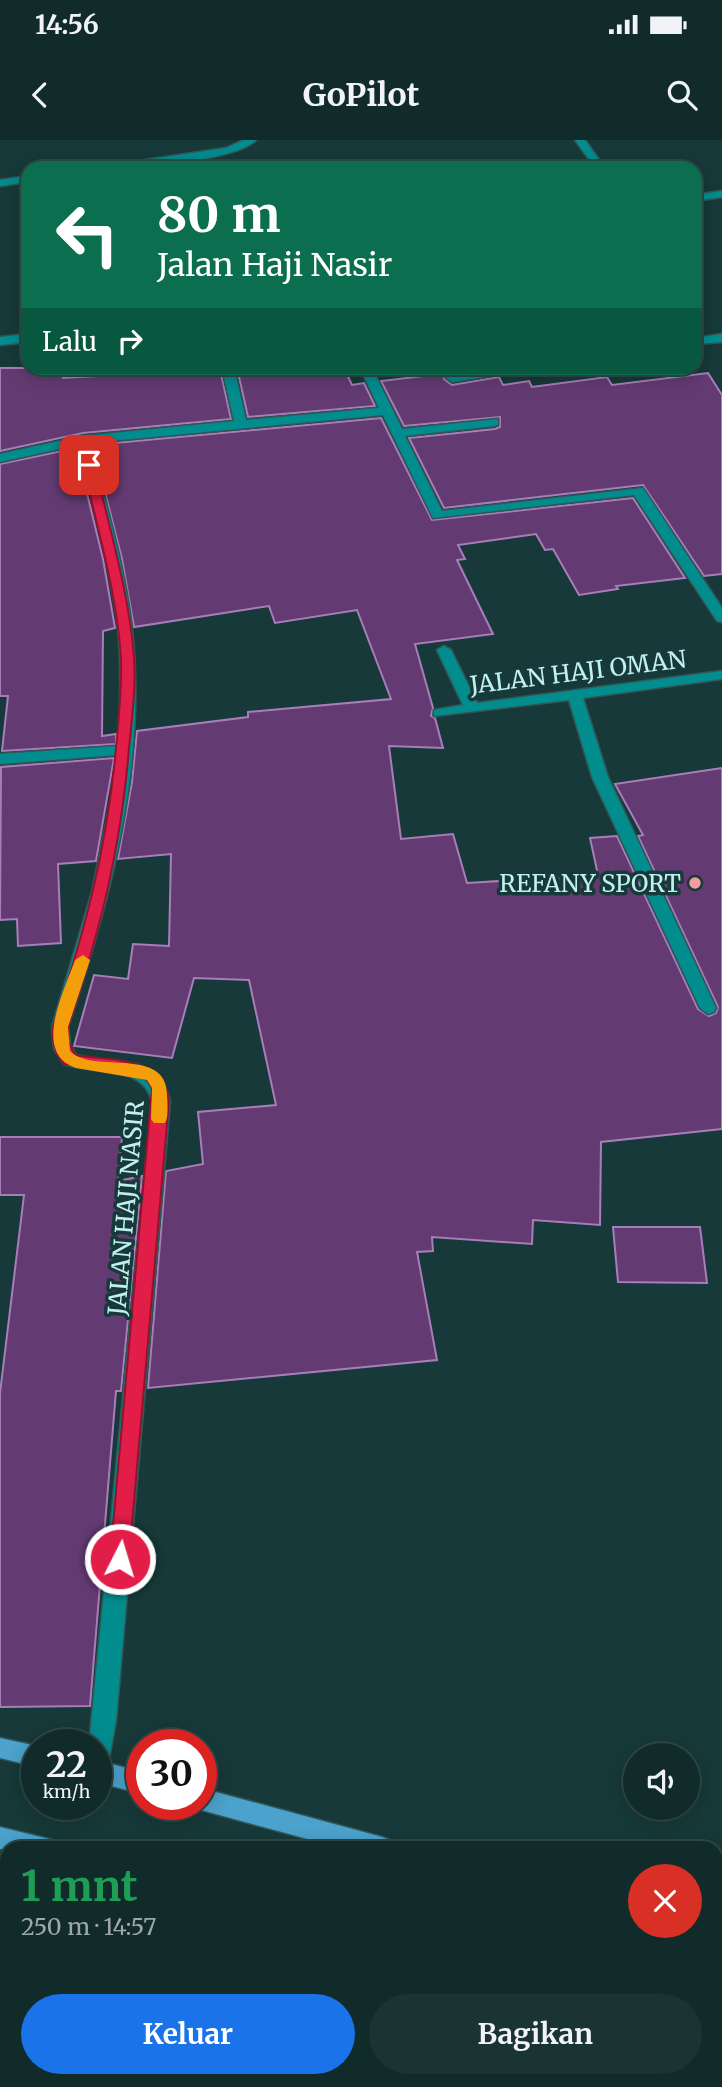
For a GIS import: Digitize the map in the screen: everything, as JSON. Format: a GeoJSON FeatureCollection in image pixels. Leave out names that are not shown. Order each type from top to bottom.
{"type":"FeatureCollection","features":[{"type":"Feature","properties":{"kind":"main road"},"geometry":{"type":"LineString","coordinates":[[0,1748],[21,1753]]}},
{"type":"Feature","properties":{"kind":"main road"},"geometry":{"type":"LineString","coordinates":[[217,1803],[356,1841]]}},
{"type":"Feature","properties":{"kind":"street"},"geometry":{"type":"LineString","coordinates":[[580,140],[595,161]]}},
{"type":"Feature","properties":{"kind":"street"},"geometry":{"type":"LineString","coordinates":[[161,161],[196,156],[247,143]]}},
{"type":"Feature","properties":{"kind":"street"},"geometry":{"type":"LineString","coordinates":[[0,183],[21,180]]}},
{"type":"Feature","properties":{"kind":"street"},"geometry":{"type":"LineString","coordinates":[[702,197],[722,194]]}},
{"type":"Feature","properties":{"kind":"street"},"geometry":{"type":"LineString","coordinates":[[702,340],[722,338]]}},
{"type":"Feature","properties":{"kind":"street"},"geometry":{"type":"LineString","coordinates":[[0,341],[21,339]]}},
{"type":"Feature","properties":{"kind":"street"},"geometry":{"type":"LineString","coordinates":[[230,375],[241,424]]}},
{"type":"Feature","properties":{"kind":"street"},"geometry":{"type":"LineString","coordinates":[[369,375],[438,515],[638,491],[722,618]]}},
{"type":"Feature","properties":{"kind":"street"},"geometry":{"type":"LineString","coordinates":[[452,379],[476,375]]}},
{"type":"Feature","properties":{"kind":"street"},"geometry":{"type":"LineString","coordinates":[[0,458],[83,440],[385,411]]}},
{"type":"Feature","properties":{"kind":"street"},"geometry":{"type":"LineString","coordinates":[[397,433],[494,422]]}},
{"type":"Feature","properties":{"kind":"street","name":"JALAN HAJI NASIR"},"geometry":{"type":"LineString","coordinates":[[83,440],[117,588],[127,657],[124,750],[107,869],[91,934],[60,1027],[60,1041],[63,1052],[70,1060],[140,1071],[153,1076],[160,1087],[161,1101],[103,1729]]}},
{"type":"Feature","properties":{"kind":"street"},"geometry":{"type":"LineString","coordinates":[[444,650],[472,708]]}},
{"type":"Feature","properties":{"kind":"street","name":"JALAN HAJI OMAN"},"geometry":{"type":"LineString","coordinates":[[439,713],[722,676]]}},
{"type":"Feature","properties":{"kind":"street"},"geometry":{"type":"LineString","coordinates":[[575,695],[600,777],[708,1008]]}},
{"type":"Feature","properties":{"kind":"street"},"geometry":{"type":"LineString","coordinates":[[0,759],[124,750]]}},
{"type":"Feature","properties":{"kind":"building"},"geometry":{"type":"Polygon","coordinates":[[[0,368],[21,368],[21,375],[63,375],[63,378],[221,375],[231,419],[83,433],[0,451],[0,368]]]}},
{"type":"Feature","properties":{"kind":"building"},"geometry":{"type":"Polygon","coordinates":[[[708,373],[722,395],[722,574],[704,576],[643,485],[444,508],[409,438],[495,429],[500,427],[500,417],[404,426],[381,381],[447,375],[444,379],[452,385],[499,377],[503,385],[529,381],[532,387],[607,377],[612,385],[708,373]]]}},
{"type":"Feature","properties":{"kind":"building"},"geometry":{"type":"Polygon","coordinates":[[[239,375],[347,375],[352,385],[364,383],[375,406],[248,417],[239,375]]]}},
{"type":"Feature","properties":{"kind":"building"},"geometry":{"type":"Polygon","coordinates":[[[381,418],[432,520],[633,498],[685,578],[616,586],[618,589],[579,595],[553,549],[545,550],[536,534],[458,545],[465,559],[457,560],[493,634],[415,644],[433,708],[431,716],[435,718],[443,748],[389,746],[401,839],[453,834],[467,883],[598,875],[590,838],[617,836],[698,1009],[709,1016],[716,1013],[718,1007],[638,836],[643,835],[615,784],[722,768],[722,1129],[601,1142],[600,1225],[533,1220],[532,1244],[432,1237],[433,1251],[417,1252],[437,1360],[148,1388],[166,1171],[203,1164],[198,1112],[276,1105],[249,980],[194,978],[172,1058],[74,1046],[94,975],[128,979],[133,944],[169,946],[171,854],[118,859],[132,782],[137,731],[248,717],[248,712],[391,699],[357,610],[275,623],[269,606],[134,627],[122,559],[93,445],[381,418]]]}},
{"type":"Feature","properties":{"kind":"building"},"geometry":{"type":"Polygon","coordinates":[[[76,448],[103,559],[115,628],[103,631],[102,736],[116,734],[116,744],[2,751],[8,696],[0,696],[0,464],[76,448]]]}},
{"type":"Feature","properties":{"kind":"building"},"geometry":{"type":"Polygon","coordinates":[[[114,758],[96,861],[58,864],[61,943],[18,946],[17,919],[0,920],[1,767],[114,758]]]}},
{"type":"Feature","properties":{"kind":"building"},"geometry":{"type":"Polygon","coordinates":[[[0,1137],[122,1137],[118,1181],[142,1176],[121,1391],[116,1391],[90,1706],[0,1707],[0,1393],[24,1195],[0,1195],[0,1137]]]}},
{"type":"Feature","properties":{"kind":"building"},"geometry":{"type":"Polygon","coordinates":[[[613,1227],[700,1227],[707,1283],[618,1282],[613,1227]]]}},
{"type":"Feature","properties":{"kind":"slow traffic"},"geometry":{"type":"LineString","coordinates":[[83,960],[60,1027],[63,1052],[70,1060],[81,1064],[140,1071],[153,1076],[160,1087],[159,1119]]}},
{"type":"Feature","properties":{"kind":"place","name":"REFANY SPORT"},"geometry":{"type":"Point","coordinates":[695,883]}},
{"type":"Feature","properties":{"kind":"route"},"geometry":{"type":"LineString","coordinates":[[89,465],[117,588],[127,657],[127,702],[124,750],[107,869],[91,934],[60,1027],[60,1041],[63,1052],[70,1060],[81,1064],[140,1071],[153,1076],[160,1087],[161,1101],[120,1559]]}}]}
